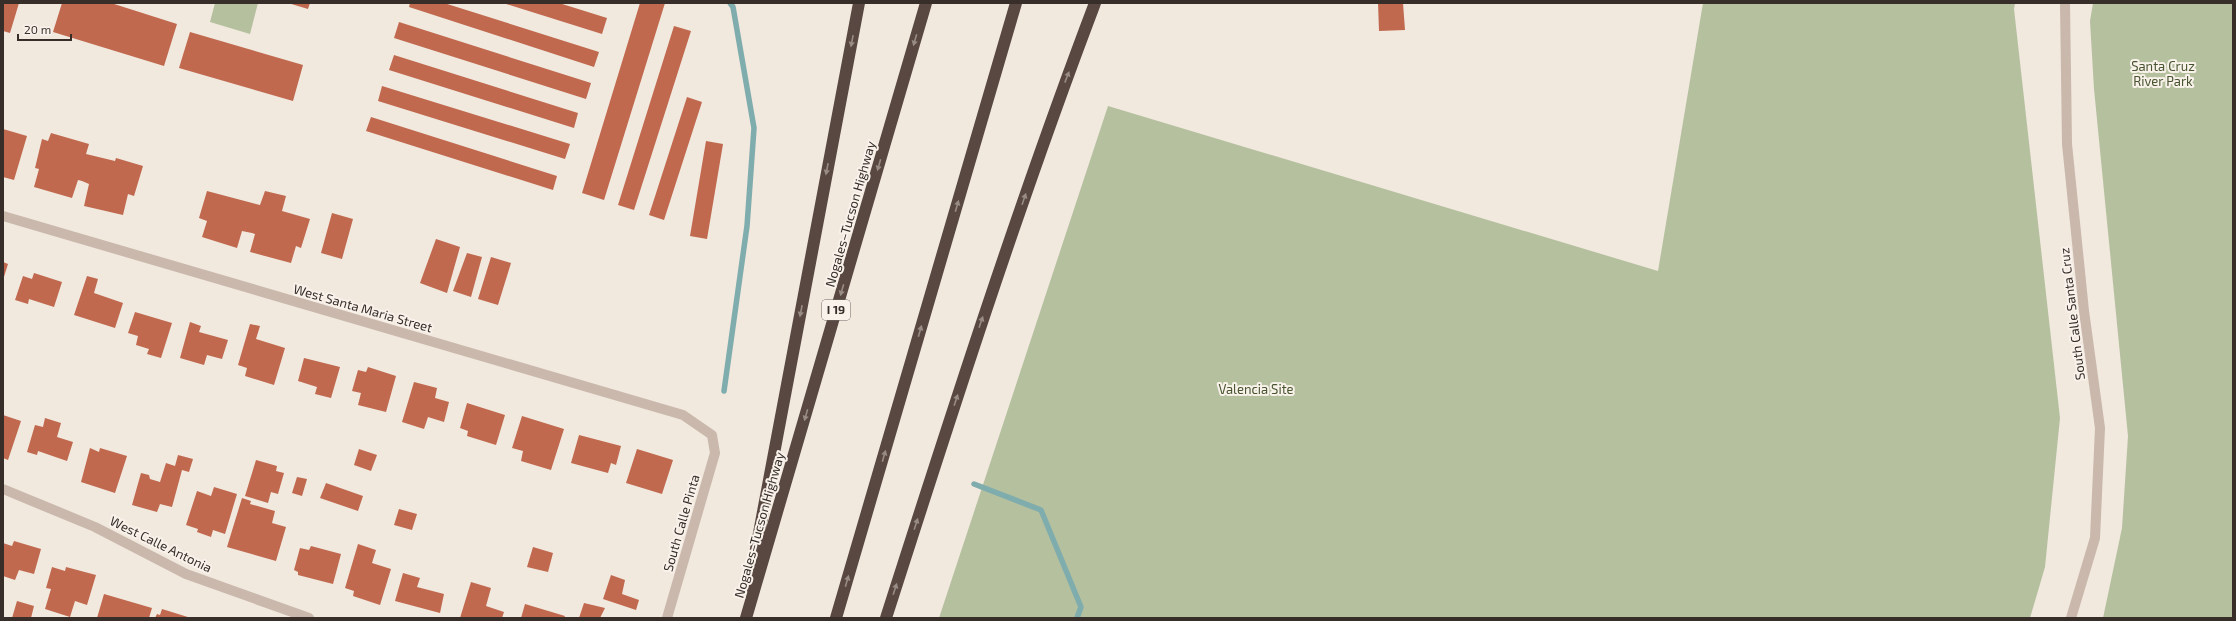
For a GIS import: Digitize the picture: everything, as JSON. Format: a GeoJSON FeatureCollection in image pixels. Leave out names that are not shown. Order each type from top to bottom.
{"type":"FeatureCollection","features":[{"type":"Feature","properties":{"kind":"highway"},"geometry":{"type":"LineString","coordinates":[[743,618],[859,3]]}},
{"type":"Feature","properties":{"kind":"highway","name":"Nogales–Tucson Highway"},"geometry":{"type":"LineString","coordinates":[[746,618],[926,3]]}},
{"type":"Feature","properties":{"kind":"highway"},"geometry":{"type":"LineString","coordinates":[[836,618],[1016,3]]}},
{"type":"Feature","properties":{"kind":"highway"},"geometry":{"type":"LineString","coordinates":[[886,618],[971,353],[1050,122],[1095,3]]}},
{"type":"Feature","properties":{"kind":"street","name":"South Calle Santa Cruz"},"geometry":{"type":"LineString","coordinates":[[2065,3],[2067,144],[2084,311],[2100,428],[2095,538],[2071,618]]}},
{"type":"Feature","properties":{"kind":"street","name":"West Santa Maria Street"},"geometry":{"type":"LineString","coordinates":[[3,216],[683,415],[712,435]]}},
{"type":"Feature","properties":{"kind":"street","name":"South Calle Pinta"},"geometry":{"type":"LineString","coordinates":[[667,618],[715,453],[712,435]]}},
{"type":"Feature","properties":{"kind":"street","name":"West Calle Antonia"},"geometry":{"type":"LineString","coordinates":[[3,489],[95,526],[186,574],[309,618]]}},
{"type":"Feature","properties":{"kind":"green space"},"geometry":{"type":"Polygon","coordinates":[[[215,3],[258,3],[250,34],[210,22],[215,3]]]}},
{"type":"Feature","properties":{"kind":"green space","name":"Valencia Site"},"geometry":{"type":"Polygon","coordinates":[[[1703,3],[2015,3],[2014,9],[2060,418],[2045,567],[2030,618],[939,618],[1108,106],[1658,271],[1703,3]]]}},
{"type":"Feature","properties":{"kind":"green space","name":"Santa Cruz River Park"},"geometry":{"type":"Polygon","coordinates":[[[2093,3],[2233,3],[2233,618],[2103,618],[2122,528],[2128,436],[2094,89],[2090,21],[2093,3]]]}},
{"type":"Feature","properties":{"kind":"building"},"geometry":{"type":"Polygon","coordinates":[[[3,3],[19,3],[10,33],[3,31],[3,3]]]}},
{"type":"Feature","properties":{"kind":"building"},"geometry":{"type":"Polygon","coordinates":[[[62,3],[111,3],[177,24],[164,66],[53,32],[62,3]]]}},
{"type":"Feature","properties":{"kind":"building"},"geometry":{"type":"Polygon","coordinates":[[[288,3],[310,3],[308,9],[288,3]]]}},
{"type":"Feature","properties":{"kind":"building"},"geometry":{"type":"Polygon","coordinates":[[[410,3],[444,3],[599,52],[594,67],[409,7],[410,3]]]}},
{"type":"Feature","properties":{"kind":"building"},"geometry":{"type":"Polygon","coordinates":[[[503,3],[559,3],[607,18],[602,34],[503,3]]]}},
{"type":"Feature","properties":{"kind":"building"},"geometry":{"type":"Polygon","coordinates":[[[640,3],[665,3],[604,200],[582,193],[640,3]]]}},
{"type":"Feature","properties":{"kind":"building"},"geometry":{"type":"Polygon","coordinates":[[[1378,3],[1403,3],[1405,30],[1379,31],[1378,3]]]}},
{"type":"Feature","properties":{"kind":"building"},"geometry":{"type":"Polygon","coordinates":[[[399,22],[591,83],[586,99],[394,38],[399,22]]]}},
{"type":"Feature","properties":{"kind":"building"},"geometry":{"type":"Polygon","coordinates":[[[674,26],[691,31],[634,210],[618,205],[674,26]]]}},
{"type":"Feature","properties":{"kind":"building"},"geometry":{"type":"Polygon","coordinates":[[[190,32],[303,65],[293,101],[179,68],[190,32]]]}},
{"type":"Feature","properties":{"kind":"building"},"geometry":{"type":"Polygon","coordinates":[[[394,55],[578,113],[574,128],[389,70],[394,55]]]}},
{"type":"Feature","properties":{"kind":"building"},"geometry":{"type":"Polygon","coordinates":[[[382,86],[570,144],[565,159],[378,101],[382,86]]]}},
{"type":"Feature","properties":{"kind":"building"},"geometry":{"type":"Polygon","coordinates":[[[687,97],[702,102],[664,220],[649,215],[687,97]]]}},
{"type":"Feature","properties":{"kind":"building"},"geometry":{"type":"Polygon","coordinates":[[[371,117],[557,176],[553,190],[366,131],[371,117]]]}},
{"type":"Feature","properties":{"kind":"building"},"geometry":{"type":"Polygon","coordinates":[[[3,129],[27,136],[14,180],[3,177],[3,129]]]}},
{"type":"Feature","properties":{"kind":"building"},"geometry":{"type":"Polygon","coordinates":[[[51,133],[89,144],[86,154],[115,161],[116,158],[143,166],[134,196],[128,194],[123,215],[84,206],[89,184],[82,181],[78,180],[72,198],[34,187],[39,169],[35,168],[42,139],[48,141],[51,133]]]}},
{"type":"Feature","properties":{"kind":"building"},"geometry":{"type":"Polygon","coordinates":[[[706,141],[723,144],[707,239],[690,236],[706,141]]]}},
{"type":"Feature","properties":{"kind":"building"},"geometry":{"type":"Polygon","coordinates":[[[207,191],[260,205],[265,191],[286,196],[282,211],[310,219],[301,248],[296,246],[291,263],[250,252],[255,234],[252,233],[242,231],[237,248],[202,237],[207,221],[199,218],[207,191]]]}},
{"type":"Feature","properties":{"kind":"building"},"geometry":{"type":"Polygon","coordinates":[[[332,213],[353,219],[342,259],[321,253],[332,213]]]}},
{"type":"Feature","properties":{"kind":"building"},"geometry":{"type":"Polygon","coordinates":[[[436,239],[460,247],[447,293],[420,283],[436,239]]]}},
{"type":"Feature","properties":{"kind":"building"},"geometry":{"type":"Polygon","coordinates":[[[467,253],[482,257],[471,297],[453,291],[467,253]]]}},
{"type":"Feature","properties":{"kind":"building"},"geometry":{"type":"Polygon","coordinates":[[[491,257],[511,263],[498,305],[478,299],[491,257]]]}},
{"type":"Feature","properties":{"kind":"building"},"geometry":{"type":"Polygon","coordinates":[[[3,262],[8,264],[3,280],[3,262]]]}},
{"type":"Feature","properties":{"kind":"building"},"geometry":{"type":"Polygon","coordinates":[[[34,273],[62,282],[54,307],[29,299],[28,304],[15,300],[23,276],[32,279],[34,273]]]}},
{"type":"Feature","properties":{"kind":"building"},"geometry":{"type":"Polygon","coordinates":[[[87,276],[98,279],[94,293],[123,303],[115,328],[74,315],[87,276]]]}},
{"type":"Feature","properties":{"kind":"building"},"geometry":{"type":"Polygon","coordinates":[[[135,312],[172,323],[161,358],[147,354],[149,349],[136,345],[138,336],[128,333],[135,312]]]}},
{"type":"Feature","properties":{"kind":"building"},"geometry":{"type":"Polygon","coordinates":[[[190,322],[201,326],[199,332],[228,340],[222,359],[207,355],[204,365],[180,358],[190,322]]]}},
{"type":"Feature","properties":{"kind":"building"},"geometry":{"type":"Polygon","coordinates":[[[250,324],[260,326],[256,339],[285,348],[274,385],[245,376],[247,368],[238,365],[250,324]]]}},
{"type":"Feature","properties":{"kind":"building"},"geometry":{"type":"Polygon","coordinates":[[[304,358],[340,367],[331,398],[315,394],[317,387],[298,381],[304,358]]]}},
{"type":"Feature","properties":{"kind":"building"},"geometry":{"type":"Polygon","coordinates":[[[368,367],[396,376],[386,412],[358,405],[361,393],[352,391],[358,370],[366,372],[368,367]]]}},
{"type":"Feature","properties":{"kind":"building"},"geometry":{"type":"Polygon","coordinates":[[[414,382],[437,388],[435,398],[449,402],[444,422],[428,417],[424,429],[402,422],[414,382]]]}},
{"type":"Feature","properties":{"kind":"building"},"geometry":{"type":"Polygon","coordinates":[[[467,403],[505,415],[496,445],[467,436],[468,431],[460,428],[467,403]]]}},
{"type":"Feature","properties":{"kind":"building"},"geometry":{"type":"Polygon","coordinates":[[[3,415],[21,421],[8,460],[3,458],[3,415]]]}},
{"type":"Feature","properties":{"kind":"building"},"geometry":{"type":"Polygon","coordinates":[[[522,416],[564,429],[551,470],[521,461],[523,451],[512,448],[522,416]]]}},
{"type":"Feature","properties":{"kind":"building"},"geometry":{"type":"Polygon","coordinates":[[[45,418],[61,423],[57,437],[73,442],[67,461],[38,451],[37,455],[27,452],[35,425],[43,427],[45,418]]]}},
{"type":"Feature","properties":{"kind":"building"},"geometry":{"type":"Polygon","coordinates":[[[579,435],[621,446],[616,465],[611,463],[608,473],[571,463],[579,435]]]}},
{"type":"Feature","properties":{"kind":"building"},"geometry":{"type":"Polygon","coordinates":[[[90,448],[99,452],[100,448],[127,456],[115,493],[81,482],[90,448]]]}},
{"type":"Feature","properties":{"kind":"building"},"geometry":{"type":"Polygon","coordinates":[[[359,449],[377,455],[371,471],[354,465],[359,449]]]}},
{"type":"Feature","properties":{"kind":"building"},"geometry":{"type":"Polygon","coordinates":[[[637,449],[673,460],[662,494],[626,483],[637,449]]]}},
{"type":"Feature","properties":{"kind":"building"},"geometry":{"type":"Polygon","coordinates":[[[178,455],[193,459],[189,472],[182,470],[172,507],[160,504],[157,512],[132,505],[141,473],[149,475],[150,479],[160,482],[166,463],[175,466],[178,455]]]}},
{"type":"Feature","properties":{"kind":"building"},"geometry":{"type":"Polygon","coordinates":[[[256,460],[277,466],[276,471],[284,473],[278,494],[271,492],[268,503],[245,496],[256,460]]]}},
{"type":"Feature","properties":{"kind":"building"},"geometry":{"type":"Polygon","coordinates":[[[297,477],[307,479],[302,496],[292,493],[297,477]]]}},
{"type":"Feature","properties":{"kind":"building"},"geometry":{"type":"Polygon","coordinates":[[[326,483],[363,496],[358,511],[320,498],[326,483]]]}},
{"type":"Feature","properties":{"kind":"building"},"geometry":{"type":"Polygon","coordinates":[[[214,487],[237,494],[225,534],[213,530],[211,537],[197,532],[198,529],[186,525],[197,491],[211,496],[214,487]]]}},
{"type":"Feature","properties":{"kind":"building"},"geometry":{"type":"Polygon","coordinates":[[[242,498],[251,501],[250,504],[275,511],[272,523],[286,527],[276,561],[227,547],[242,498]]]}},
{"type":"Feature","properties":{"kind":"building"},"geometry":{"type":"Polygon","coordinates":[[[399,509],[417,514],[412,530],[394,525],[399,509]]]}},
{"type":"Feature","properties":{"kind":"building"},"geometry":{"type":"Polygon","coordinates":[[[14,541],[41,549],[34,574],[19,570],[15,580],[3,576],[3,543],[12,546],[14,541]]]}},
{"type":"Feature","properties":{"kind":"building"},"geometry":{"type":"Polygon","coordinates":[[[358,544],[376,550],[372,563],[391,569],[380,605],[353,596],[354,591],[345,588],[358,544]]]}},
{"type":"Feature","properties":{"kind":"building"},"geometry":{"type":"Polygon","coordinates":[[[311,546],[341,554],[333,584],[298,575],[298,572],[294,570],[300,548],[309,550],[311,546]]]}},
{"type":"Feature","properties":{"kind":"building"},"geometry":{"type":"Polygon","coordinates":[[[533,547],[553,553],[548,572],[527,567],[533,547]]]}},
{"type":"Feature","properties":{"kind":"building"},"geometry":{"type":"Polygon","coordinates":[[[52,567],[65,571],[66,567],[96,575],[87,605],[75,601],[70,617],[45,609],[51,589],[46,588],[52,567]]]}},
{"type":"Feature","properties":{"kind":"building"},"geometry":{"type":"Polygon","coordinates":[[[403,573],[420,578],[417,587],[444,594],[440,613],[395,601],[403,573]]]}},
{"type":"Feature","properties":{"kind":"building"},"geometry":{"type":"Polygon","coordinates":[[[611,575],[625,580],[622,594],[639,600],[636,610],[603,599],[611,575]]]}},
{"type":"Feature","properties":{"kind":"building"},"geometry":{"type":"Polygon","coordinates":[[[471,582],[491,588],[486,606],[504,612],[502,618],[460,618],[471,582]]]}},
{"type":"Feature","properties":{"kind":"building"},"geometry":{"type":"Polygon","coordinates":[[[104,594],[152,608],[149,618],[97,618],[104,594]]]}},
{"type":"Feature","properties":{"kind":"building"},"geometry":{"type":"Polygon","coordinates":[[[17,601],[34,606],[31,618],[12,618],[17,601]]]}},
{"type":"Feature","properties":{"kind":"building"},"geometry":{"type":"Polygon","coordinates":[[[584,603],[605,608],[600,618],[579,618],[584,603]]]}},
{"type":"Feature","properties":{"kind":"building"},"geometry":{"type":"Polygon","coordinates":[[[525,604],[565,616],[564,618],[521,618],[525,604]]]}},
{"type":"Feature","properties":{"kind":"building"},"geometry":{"type":"Polygon","coordinates":[[[162,609],[191,618],[155,618],[157,614],[160,615],[162,609]]]}},
{"type":"Feature","properties":{"kind":"waterway"},"geometry":{"type":"LineString","coordinates":[[724,391],[747,226],[754,128],[733,7],[730,3]]}},
{"type":"Feature","properties":{"kind":"waterway"},"geometry":{"type":"LineString","coordinates":[[974,484],[1041,510],[1081,607],[1077,618]]}}]}
